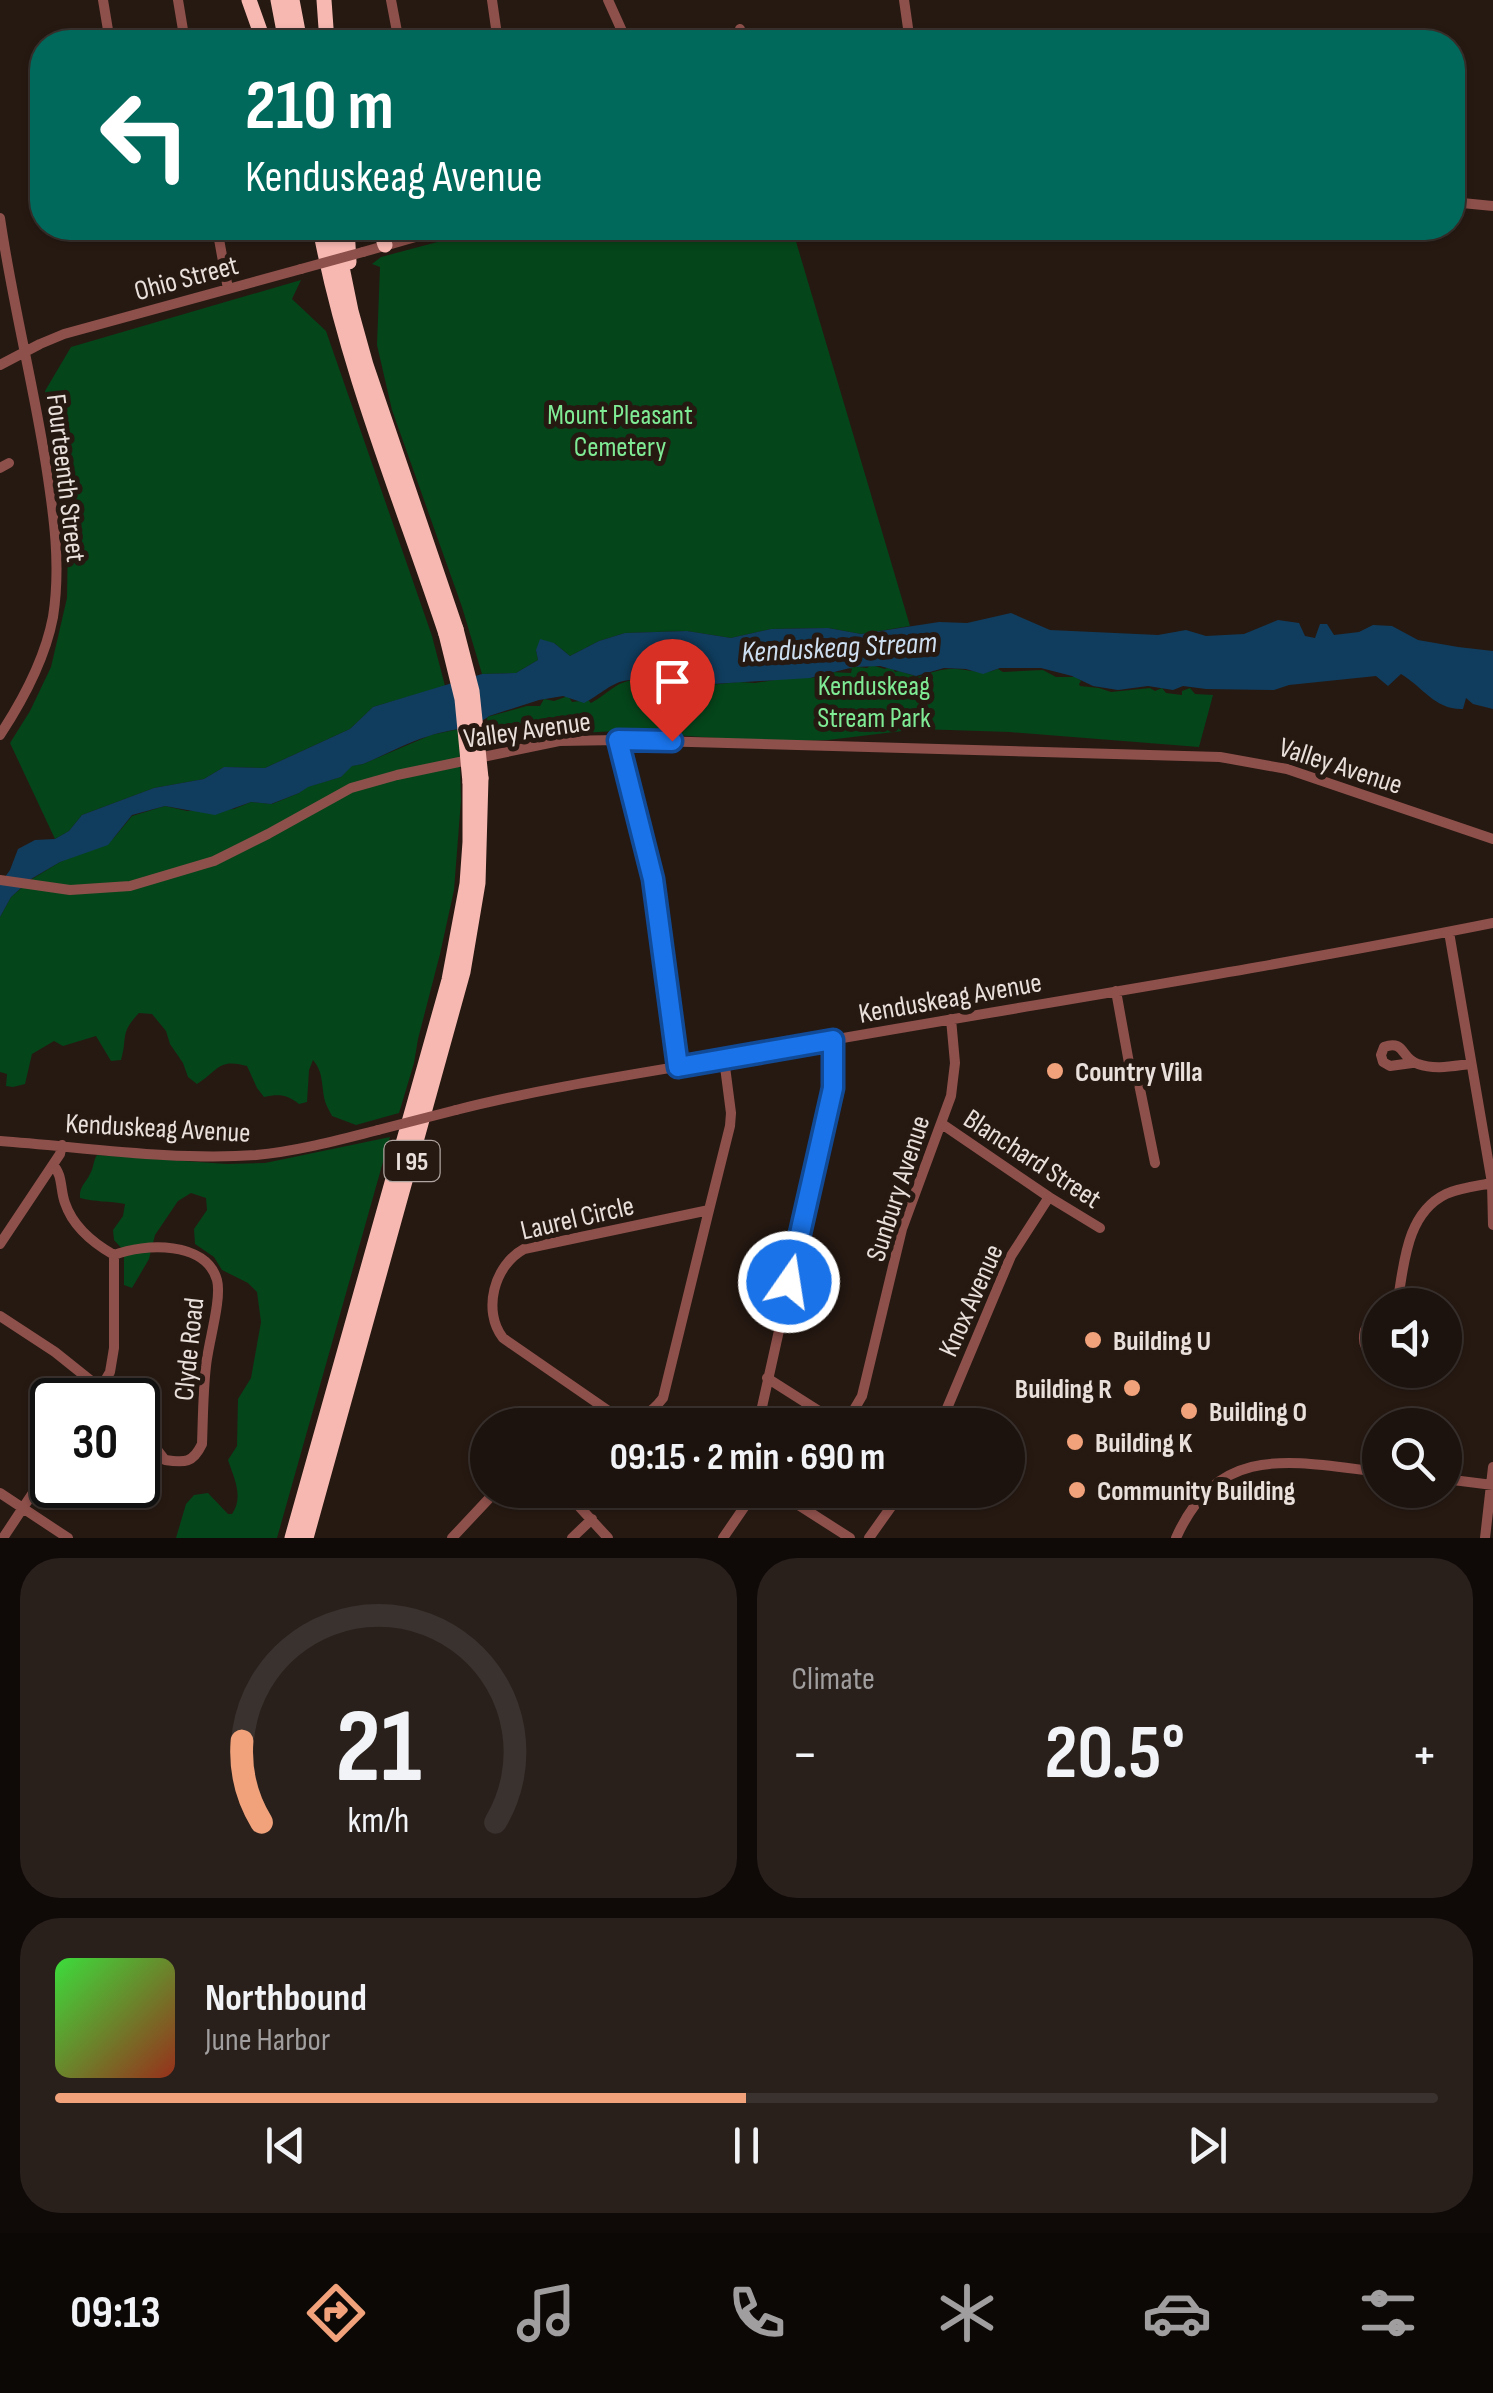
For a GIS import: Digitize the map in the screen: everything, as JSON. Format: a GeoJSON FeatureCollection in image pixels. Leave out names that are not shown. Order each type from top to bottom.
{"type":"FeatureCollection","features":[{"type":"Feature","properties":{"kind":"highway"},"geometry":{"type":"LineString","coordinates":[[250,0],[260,30]]}},
{"type":"Feature","properties":{"kind":"highway"},"geometry":{"type":"LineString","coordinates":[[278,0],[284,30]]}},
{"type":"Feature","properties":{"kind":"highway"},"geometry":{"type":"LineString","coordinates":[[292,0],[298,30]]}},
{"type":"Feature","properties":{"kind":"highway"},"geometry":{"type":"LineString","coordinates":[[314,0],[323,30]]}},
{"type":"Feature","properties":{"kind":"highway"},"geometry":{"type":"LineString","coordinates":[[324,0],[325,30]]}},
{"type":"Feature","properties":{"kind":"highway","name":"I 95"},"geometry":{"type":"LineString","coordinates":[[323,240],[355,369],[451,631]]}},
{"type":"Feature","properties":{"kind":"highway","name":"I 95"},"geometry":{"type":"LineString","coordinates":[[306,1538],[463,972],[478,883],[482,824],[451,631],[354,326],[336,240]]}},
{"type":"Feature","properties":{"kind":"highway"},"geometry":{"type":"LineString","coordinates":[[348,240],[350,281],[370,379]]}},
{"type":"Feature","properties":{"kind":"highway"},"geometry":{"type":"LineString","coordinates":[[384,240],[385,245]]}},
{"type":"Feature","properties":{"kind":"highway","name":"I 95"},"geometry":{"type":"LineString","coordinates":[[292,1538],[453,966],[463,913],[476,780]]}},
{"type":"Feature","properties":{"kind":"street"},"geometry":{"type":"LineString","coordinates":[[103,0],[108,30]]}},
{"type":"Feature","properties":{"kind":"street"},"geometry":{"type":"LineString","coordinates":[[178,0],[183,30]]}},
{"type":"Feature","properties":{"kind":"street"},"geometry":{"type":"LineString","coordinates":[[391,0],[397,30]]}},
{"type":"Feature","properties":{"kind":"street"},"geometry":{"type":"LineString","coordinates":[[492,0],[496,30]]}},
{"type":"Feature","properties":{"kind":"street"},"geometry":{"type":"LineString","coordinates":[[608,0],[622,30]]}},
{"type":"Feature","properties":{"kind":"street"},"geometry":{"type":"LineString","coordinates":[[904,0],[908,30]]}},
{"type":"Feature","properties":{"kind":"street"},"geometry":{"type":"LineString","coordinates":[[1465,203],[1493,206]]}},
{"type":"Feature","properties":{"kind":"street","name":"Fourteenth Street"},"geometry":{"type":"LineString","coordinates":[[0,218],[4,270],[26,351],[52,502],[58,568],[46,644],[0,735]]}},
{"type":"Feature","properties":{"kind":"street"},"geometry":{"type":"LineString","coordinates":[[219,240],[228,289]]}},
{"type":"Feature","properties":{"kind":"street","name":"Ohio Street"},"geometry":{"type":"LineString","coordinates":[[0,366],[64,334],[401,240]]}},
{"type":"Feature","properties":{"kind":"street"},"geometry":{"type":"LineString","coordinates":[[618,740],[653,879],[678,1067]]}},
{"type":"Feature","properties":{"kind":"street","name":"Valley Avenue"},"geometry":{"type":"LineString","coordinates":[[0,880],[70,890],[130,886],[214,862],[351,788],[559,742],[618,740],[1220,757],[1287,769],[1493,839]]}},
{"type":"Feature","properties":{"kind":"street","name":"Kenduskeag Avenue"},"geometry":{"type":"LineString","coordinates":[[0,1141],[184,1155],[247,1155],[301,1148],[546,1090],[1493,924]]}},
{"type":"Feature","properties":{"kind":"street"},"geometry":{"type":"LineString","coordinates":[[1449,932],[1492,1183],[1493,1225]]}},
{"type":"Feature","properties":{"kind":"street"},"geometry":{"type":"LineString","coordinates":[[1116,992],[1156,1164]]}},
{"type":"Feature","properties":{"kind":"street","name":"Sunbury Avenue"},"geometry":{"type":"LineString","coordinates":[[854,1408],[862,1396],[902,1229],[951,1096],[955,1072],[950,1019]]}},
{"type":"Feature","properties":{"kind":"street"},"geometry":{"type":"LineString","coordinates":[[761,1408],[833,1088],[833,1040]]}},
{"type":"Feature","properties":{"kind":"street","name":"Laurel Circle"},"geometry":{"type":"LineString","coordinates":[[709,1210],[524,1249],[512,1256],[500,1276],[493,1297],[492,1320],[496,1328],[503,1338],[616,1416],[629,1420],[655,1409],[663,1398],[730,1126],[724,1059]]}},
{"type":"Feature","properties":{"kind":"street"},"geometry":{"type":"LineString","coordinates":[[1412,1063],[1428,1067],[1470,1064]]}},
{"type":"Feature","properties":{"kind":"street","name":"Blanchard Street"},"geometry":{"type":"LineString","coordinates":[[942,1124],[1100,1228]]}},
{"type":"Feature","properties":{"kind":"street"},"geometry":{"type":"LineString","coordinates":[[0,1244],[60,1154],[62,1145]]}},
{"type":"Feature","properties":{"kind":"street"},"geometry":{"type":"LineString","coordinates":[[53,1164],[75,1223],[114,1255],[114,1348],[107,1378]]}},
{"type":"Feature","properties":{"kind":"street"},"geometry":{"type":"LineString","coordinates":[[1400,1288],[1408,1242],[1432,1203],[1448,1192],[1492,1183]]}},
{"type":"Feature","properties":{"kind":"street","name":"Knox Avenue"},"geometry":{"type":"LineString","coordinates":[[947,1408],[1011,1256],[1049,1197]]}},
{"type":"Feature","properties":{"kind":"street","name":"Clyde Road"},"geometry":{"type":"LineString","coordinates":[[114,1255],[129,1249],[178,1248],[197,1254],[216,1278],[218,1292],[206,1363],[202,1444],[196,1456],[188,1460],[165,1460],[160,1454]]}},
{"type":"Feature","properties":{"kind":"street"},"geometry":{"type":"LineString","coordinates":[[0,1316],[88,1378]]}},
{"type":"Feature","properties":{"kind":"street"},"geometry":{"type":"LineString","coordinates":[[767,1378],[816,1408]]}},
{"type":"Feature","properties":{"kind":"street"},"geometry":{"type":"LineString","coordinates":[[1176,1538],[1202,1496],[1239,1470],[1288,1462],[1362,1470]]}},
{"type":"Feature","properties":{"kind":"street"},"geometry":{"type":"LineString","coordinates":[[1485,1538],[1493,1467]]}},
{"type":"Feature","properties":{"kind":"street"},"geometry":{"type":"LineString","coordinates":[[1462,1481],[1492,1485]]}},
{"type":"Feature","properties":{"kind":"street"},"geometry":{"type":"LineString","coordinates":[[0,1493],[68,1538]]}},
{"type":"Feature","properties":{"kind":"street"},"geometry":{"type":"LineString","coordinates":[[3,1538],[30,1497]]}},
{"type":"Feature","properties":{"kind":"street"},"geometry":{"type":"LineString","coordinates":[[452,1538],[481,1508]]}},
{"type":"Feature","properties":{"kind":"street"},"geometry":{"type":"LineString","coordinates":[[582,1508],[608,1538]]}},
{"type":"Feature","properties":{"kind":"street"},"geometry":{"type":"LineString","coordinates":[[723,1538],[744,1508]]}},
{"type":"Feature","properties":{"kind":"street"},"geometry":{"type":"LineString","coordinates":[[803,1508],[850,1538]]}},
{"type":"Feature","properties":{"kind":"street"},"geometry":{"type":"LineString","coordinates":[[870,1538],[891,1508]]}},
{"type":"Feature","properties":{"kind":"street"},"geometry":{"type":"LineString","coordinates":[[572,1538],[592,1518]]}},
{"type":"Feature","properties":{"kind":"green space","name":"Mount Pleasant Cemetery"},"geometry":{"type":"Polygon","coordinates":[[[445,240],[796,240],[910,626],[861,634],[828,628],[771,629],[731,638],[687,631],[625,633],[570,656],[554,643],[536,650],[538,660],[516,673],[482,674],[392,410],[377,345],[380,267],[372,264],[381,257],[445,240]]]}},
{"type":"Feature","properties":{"kind":"green space"},"geometry":{"type":"Polygon","coordinates":[[[301,280],[292,299],[326,331],[432,636],[445,686],[373,707],[350,729],[265,768],[224,767],[204,779],[154,788],[82,815],[69,831],[55,839],[10,743],[51,667],[67,598],[68,535],[45,391],[71,347],[301,280]]]}},
{"type":"Feature","properties":{"kind":"green space","name":"Kenduskeag Stream Park"},"geometry":{"type":"Polygon","coordinates":[[[852,666],[885,669],[891,666],[895,672],[918,677],[952,669],[1043,670],[1056,677],[1076,677],[1080,686],[1111,692],[1162,688],[1166,693],[1182,695],[1182,691],[1190,688],[1195,694],[1213,695],[1199,747],[919,729],[774,742],[616,731],[564,734],[490,748],[487,717],[540,706],[544,699],[554,701],[568,696],[572,702],[591,703],[634,677],[679,688],[812,678],[830,672],[851,673],[848,668],[852,666]]]}},
{"type":"Feature","properties":{"kind":"green space"},"geometry":{"type":"Polygon","coordinates":[[[459,729],[461,800],[454,890],[399,1113],[356,1125],[332,1116],[313,1060],[307,1102],[299,1104],[282,1096],[264,1097],[247,1066],[237,1064],[219,1067],[197,1084],[188,1077],[166,1031],[152,1014],[139,1013],[126,1031],[121,1060],[111,1061],[96,1036],[63,1046],[54,1041],[32,1054],[25,1084],[6,1086],[7,1074],[0,1072],[0,917],[11,897],[32,879],[113,839],[132,816],[165,806],[187,811],[234,809],[251,802],[272,804],[307,787],[341,777],[351,766],[431,735],[459,729]]]}},
{"type":"Feature","properties":{"kind":"green space"},"geometry":{"type":"Polygon","coordinates":[[[390,1137],[277,1538],[176,1538],[186,1504],[194,1495],[208,1493],[228,1514],[236,1508],[237,1487],[228,1460],[237,1446],[238,1399],[251,1378],[261,1322],[257,1292],[222,1270],[214,1257],[195,1244],[194,1229],[207,1210],[206,1198],[191,1193],[178,1201],[155,1235],[149,1259],[132,1288],[124,1285],[124,1251],[114,1240],[113,1230],[123,1216],[125,1204],[80,1198],[97,1155],[265,1163],[390,1137]]]}},
{"type":"Feature","properties":{"kind":"water","name":"Kenduskeag Stream"},"geometry":{"type":"Polygon","coordinates":[[[1011,613],[1050,630],[1158,635],[1186,630],[1206,636],[1244,634],[1278,620],[1299,623],[1305,636],[1315,638],[1320,624],[1327,624],[1334,635],[1359,632],[1373,625],[1392,626],[1418,640],[1493,651],[1493,709],[1466,698],[1463,709],[1445,706],[1401,674],[1388,686],[1376,676],[1274,690],[1183,686],[1173,690],[1148,686],[1118,690],[1093,686],[1041,668],[1000,668],[983,674],[944,668],[916,676],[880,666],[854,667],[810,678],[665,687],[624,681],[584,703],[563,696],[539,700],[468,727],[420,739],[352,766],[341,777],[271,804],[251,802],[215,815],[165,806],[132,815],[108,845],[60,862],[31,879],[11,897],[0,917],[0,884],[18,849],[35,840],[55,839],[69,831],[82,815],[154,788],[204,779],[224,767],[265,768],[350,729],[373,707],[482,674],[516,673],[538,660],[540,639],[554,643],[570,656],[625,633],[687,631],[731,638],[771,629],[828,628],[861,634],[939,622],[967,623],[1011,613]]]}},
{"type":"Feature","properties":{"kind":"place","name":"Country Villa"},"geometry":{"type":"Point","coordinates":[1055,1071]}},
{"type":"Feature","properties":{"kind":"place","name":"Building U"},"geometry":{"type":"Point","coordinates":[1093,1340]}},
{"type":"Feature","properties":{"kind":"place","name":"Building R"},"geometry":{"type":"Point","coordinates":[1132,1388]}},
{"type":"Feature","properties":{"kind":"place","name":"Building O"},"geometry":{"type":"Point","coordinates":[1189,1411]}},
{"type":"Feature","properties":{"kind":"place","name":"Building K"},"geometry":{"type":"Point","coordinates":[1075,1442]}},
{"type":"Feature","properties":{"kind":"place","name":"Community Building"},"geometry":{"type":"Point","coordinates":[1077,1490]}},
{"type":"Feature","properties":{"kind":"route"},"geometry":{"type":"LineString","coordinates":[[672,741],[618,740],[653,879],[678,1067],[833,1040],[833,1088],[789,1282]]}}]}
